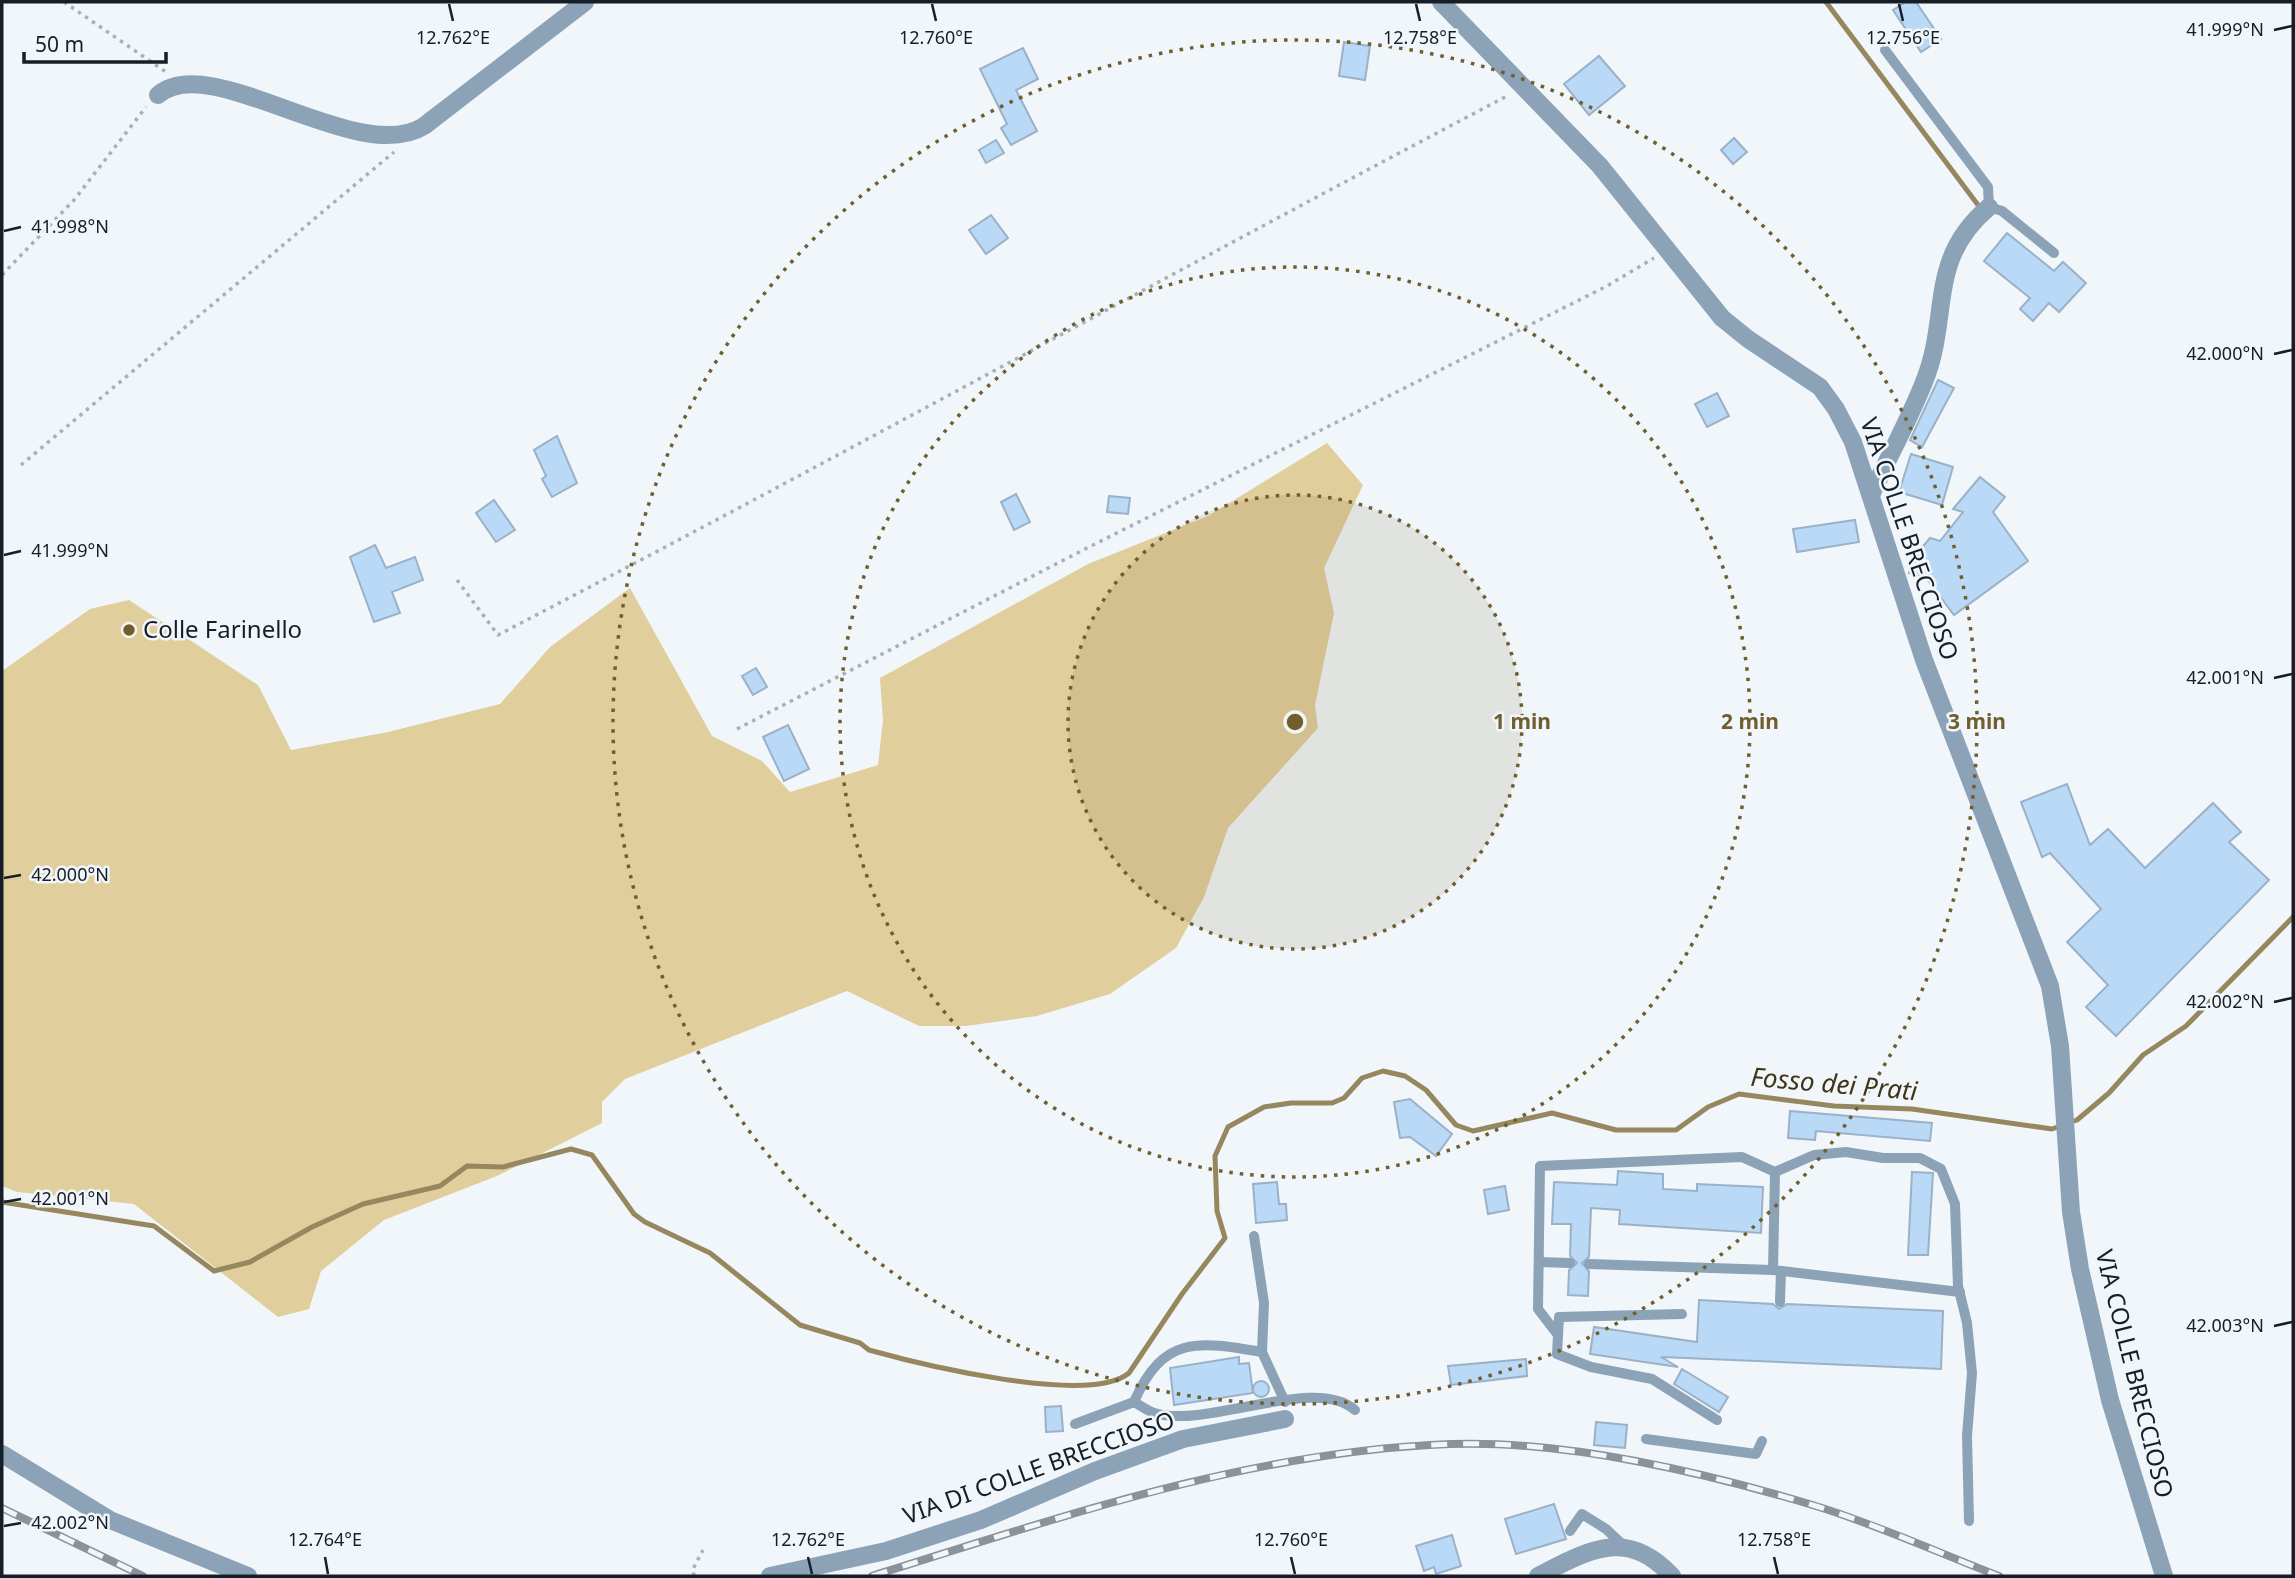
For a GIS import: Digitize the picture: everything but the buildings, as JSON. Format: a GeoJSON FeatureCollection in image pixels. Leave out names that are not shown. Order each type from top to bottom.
{"type":"FeatureCollection","features":[{"type":"Feature","properties":{"kind":"street"},"geometry":{"type":"LineString","coordinates":[[158,95],[176,86],[218,89],[383,137],[407,134],[425,126],[585,2]]}},
{"type":"Feature","properties":{"kind":"street","name":"VIA COLLE BRECCIOSO"},"geometry":{"type":"LineString","coordinates":[[1441,2],[1606,173],[1730,325],[1803,373],[1825,393],[1853,442],[1934,687],[2050,986],[2058,1034],[2074,1232],[2087,1306],[2116,1421],[2164,1576]]}},
{"type":"Feature","properties":{"kind":"street"},"geometry":{"type":"LineString","coordinates":[[1872,493],[1925,380],[1947,271],[1957,240],[1989,207]]}},
{"type":"Feature","properties":{"kind":"street","name":"VIA DI COLLE BRECCIOSO"},"geometry":{"type":"LineString","coordinates":[[770,1576],[886,1550],[981,1520],[1095,1471],[1183,1439],[1285,1410]]}},
{"type":"Feature","properties":{"kind":"street"},"geometry":{"type":"LineString","coordinates":[[2,1454],[110,1520],[247,1576]]}},
{"type":"Feature","properties":{"kind":"street"},"geometry":{"type":"LineString","coordinates":[[1538,1576],[1584,1552],[1624,1546],[1657,1560],[1672,1576]]}},
{"type":"Feature","properties":{"kind":"lane"},"geometry":{"type":"LineString","coordinates":[[1885,50],[1988,187],[1989,207],[2001,211],[2054,253]]}},
{"type":"Feature","properties":{"kind":"lane"},"geometry":{"type":"LineString","coordinates":[[1558,1335],[1538,1309],[1540,1166],[1742,1157],[1775,1171],[1814,1155],[1846,1152],[1883,1158],[1920,1158],[1941,1169],[1955,1204],[1960,1292],[1972,1373],[1967,1436],[1969,1521]]}},
{"type":"Feature","properties":{"kind":"lane"},"geometry":{"type":"LineString","coordinates":[[1775,1171],[1780,1302]]}},
{"type":"Feature","properties":{"kind":"lane"},"geometry":{"type":"LineString","coordinates":[[1254,1236],[1264,1303],[1262,1352],[1285,1410]]}},
{"type":"Feature","properties":{"kind":"lane"},"geometry":{"type":"LineString","coordinates":[[1539,1262],[1570,1263]]}},
{"type":"Feature","properties":{"kind":"lane"},"geometry":{"type":"LineString","coordinates":[[1589,1264],[1777,1271],[1960,1292]]}},
{"type":"Feature","properties":{"kind":"lane"},"geometry":{"type":"LineString","coordinates":[[1682,1314],[1559,1317],[1557,1354],[1591,1367],[1652,1379],[1717,1420]]}},
{"type":"Feature","properties":{"kind":"lane"},"geometry":{"type":"LineString","coordinates":[[1075,1424],[1134,1402],[1161,1357],[1208,1342],[1262,1352]]}},
{"type":"Feature","properties":{"kind":"lane"},"geometry":{"type":"LineString","coordinates":[[1134,1402],[1158,1414],[1285,1410],[1318,1398],[1346,1402],[1355,1410]]}},
{"type":"Feature","properties":{"kind":"lane"},"geometry":{"type":"LineString","coordinates":[[1646,1439],[1756,1454],[1762,1441]]}},
{"type":"Feature","properties":{"kind":"lane"},"geometry":{"type":"LineString","coordinates":[[1570,1531],[1582,1514],[1606,1529],[1624,1546]]}},
{"type":"Feature","properties":{"kind":"path"},"geometry":{"type":"LineString","coordinates":[[64,2],[171,75]]}},
{"type":"Feature","properties":{"kind":"path"},"geometry":{"type":"LineString","coordinates":[[457,580],[498,635],[801,477],[960,386],[1522,88]]}},
{"type":"Feature","properties":{"kind":"path"},"geometry":{"type":"LineString","coordinates":[[2,275],[74,200],[141,111],[158,95]]}},
{"type":"Feature","properties":{"kind":"path"},"geometry":{"type":"LineString","coordinates":[[21,465],[425,126]]}},
{"type":"Feature","properties":{"kind":"path"},"geometry":{"type":"LineString","coordinates":[[737,729],[1087,548],[1595,292],[1667,250]]}},
{"type":"Feature","properties":{"kind":"path"},"geometry":{"type":"LineString","coordinates":[[694,1576],[694,1569],[703,1550]]}},
{"type":"Feature","properties":{"kind":"shaded area"},"geometry":{"type":"Polygon","coordinates":[[[1327,443],[1363,485],[1324,568],[1334,613],[1315,705],[1318,728],[1228,828],[1204,897],[1176,948],[1110,994],[1037,1016],[966,1026],[919,1026],[847,991],[625,1079],[602,1102],[602,1123],[497,1176],[384,1220],[321,1271],[309,1309],[278,1317],[134,1204],[17,1192],[2,1186],[2,671],[90,609],[129,600],[258,685],[291,750],[388,732],[500,704],[550,647],[630,588],[712,736],[762,761],[790,792],[878,765],[883,720],[880,678],[1088,564],[1208,516],[1327,443]]]}},
{"type":"Feature","properties":{"kind":"waterway"},"geometry":{"type":"LineString","coordinates":[[1826,2],[1978,205]]}},
{"type":"Feature","properties":{"kind":"waterway","name":"Fosso dei Prati"},"geometry":{"type":"LineString","coordinates":[[2,1202],[154,1226],[214,1271],[250,1262],[312,1227],[363,1204],[440,1186],[467,1166],[503,1167],[571,1149],[592,1155],[634,1214],[710,1253],[800,1325],[860,1343],[869,1350],[963,1372],[1042,1384],[1079,1385],[1108,1382],[1129,1373],[1182,1294],[1225,1238],[1217,1211],[1215,1156],[1228,1127],[1264,1107],[1291,1103],[1332,1103],[1344,1098],[1362,1078],[1383,1071],[1405,1076],[1426,1090],[1456,1125],[1473,1131],[1552,1113],[1616,1130],[1676,1130],[1708,1107],[1739,1094],[1834,1106],[1912,1109],[2052,1129],[2077,1120],[2109,1093],[2143,1055],[2186,1026],[2293,917]]}},
{"type":"Feature","properties":{"kind":"railway"},"geometry":{"type":"LineString","coordinates":[[872,1576],[1086,1510],[1230,1473],[1376,1449],[1451,1444],[1496,1444],[1589,1453],[1731,1482],[1842,1514],[1999,1576]]}},
{"type":"Feature","properties":{"kind":"railway"},"geometry":{"type":"LineString","coordinates":[[2,1508],[143,1576]]}},
{"type":"Feature","properties":{"kind":"place","name":"Colle Farinello"},"geometry":{"type":"Point","coordinates":[129,630]}}]}
